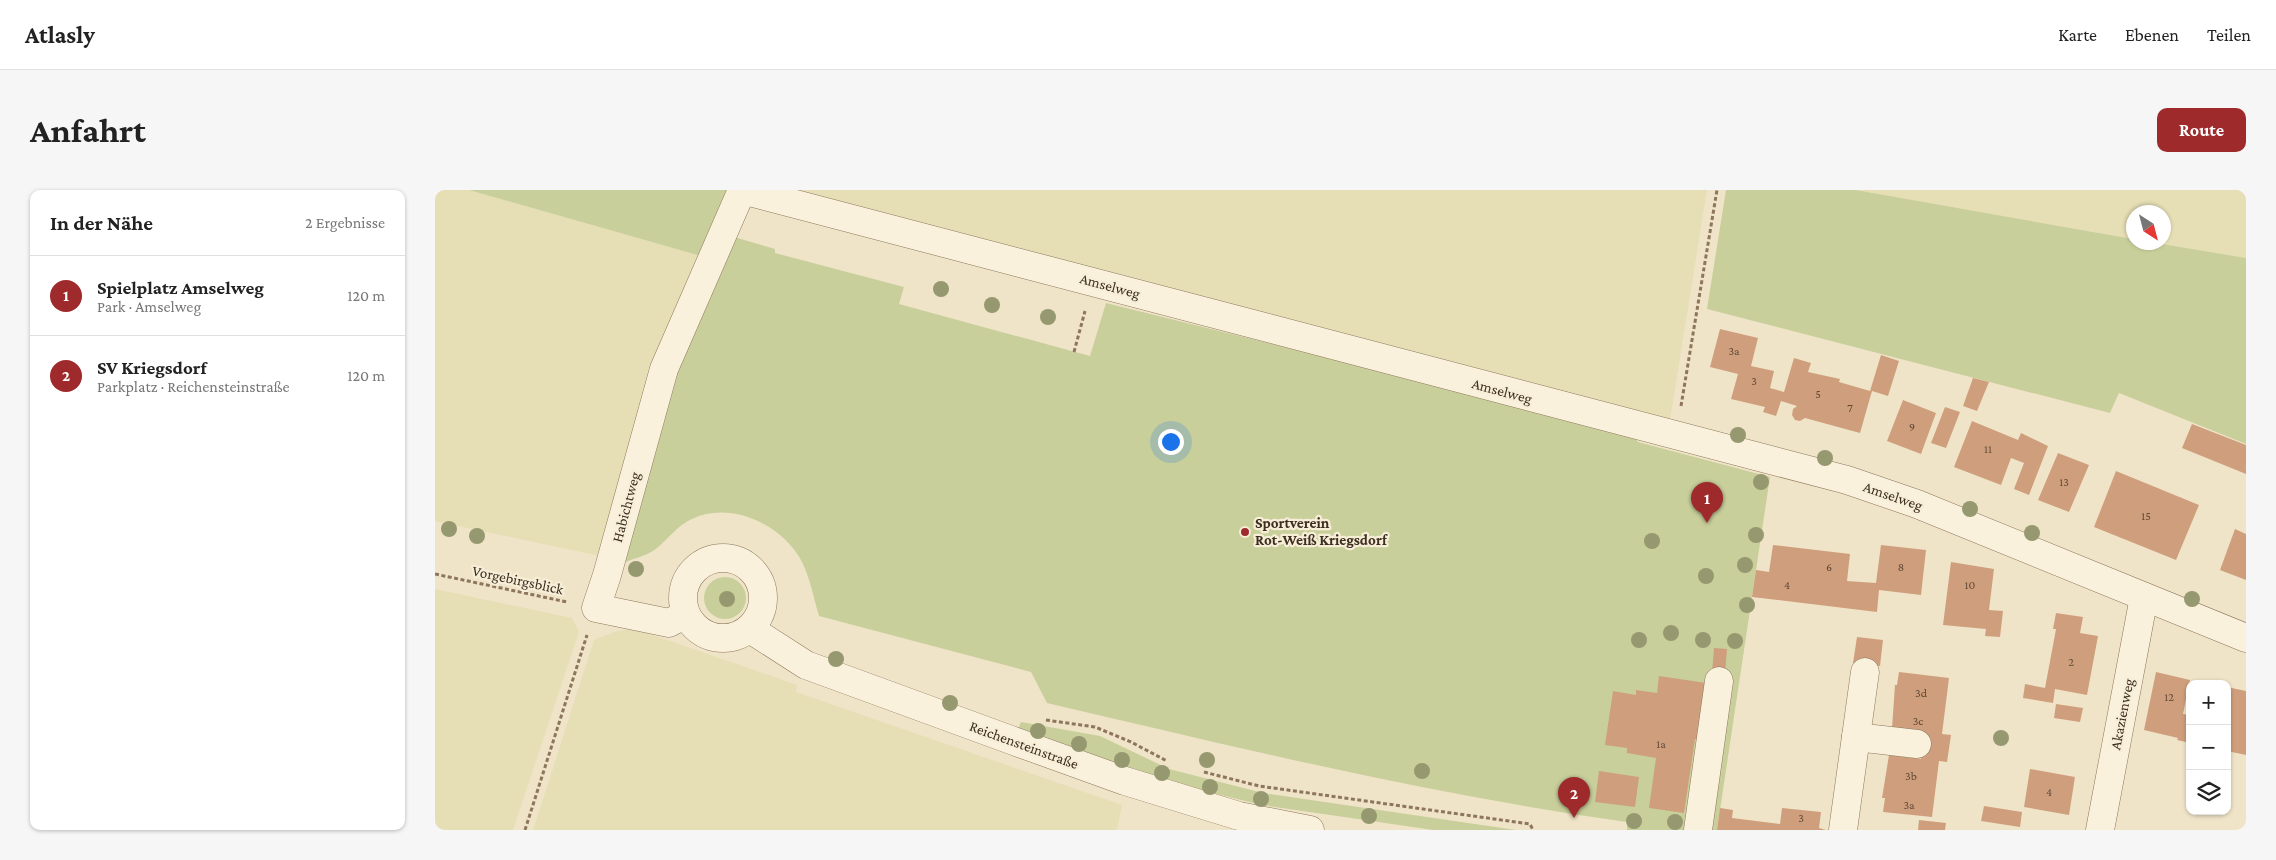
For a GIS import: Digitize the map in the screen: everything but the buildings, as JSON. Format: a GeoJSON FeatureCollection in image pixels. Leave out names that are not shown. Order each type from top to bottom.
{"type":"FeatureCollection","features":[{"type":"Feature","properties":{"kind":"street","name":"Amselweg"},"geometry":{"type":"LineString","coordinates":[[742,190],[1847,480],[1917,504],[2246,638]]}},
{"type":"Feature","properties":{"kind":"street","name":"Habichtweg"},"geometry":{"type":"LineString","coordinates":[[596,608],[607,575],[664,369],[742,190]]}},
{"type":"Feature","properties":{"kind":"street"},"geometry":{"type":"LineString","coordinates":[[724,558],[740,561],[753,570],[761,584],[764,600],[755,622],[740,635],[727,638],[715,638],[703,633],[693,625],[686,614],[683,598],[686,583],[695,570],[708,561],[724,558]]}},
{"type":"Feature","properties":{"kind":"street","name":"Akazienweg"},"geometry":{"type":"LineString","coordinates":[[2100,830],[2144,597]]}},
{"type":"Feature","properties":{"kind":"street"},"geometry":{"type":"LineString","coordinates":[[596,608],[669,622],[686,614]]}},
{"type":"Feature","properties":{"kind":"street","name":"Reichensteinstraße"},"geometry":{"type":"LineString","coordinates":[[755,622],[806,665],[1238,823],[1310,830]]}},
{"type":"Feature","properties":{"kind":"street"},"geometry":{"type":"LineString","coordinates":[[1843,830],[1865,672]]}},
{"type":"Feature","properties":{"kind":"street"},"geometry":{"type":"LineString","coordinates":[[1698,830],[1719,680]]}},
{"type":"Feature","properties":{"kind":"street"},"geometry":{"type":"LineString","coordinates":[[1856,737],[1917,744]]}},
{"type":"Feature","properties":{"kind":"path"},"geometry":{"type":"LineString","coordinates":[[1677,435],[1717,190]]}},
{"type":"Feature","properties":{"kind":"path"},"geometry":{"type":"LineString","coordinates":[[1074,352],[1093,282]]}},
{"type":"Feature","properties":{"kind":"path","name":"Vorgebirgsblick"},"geometry":{"type":"LineString","coordinates":[[435,574],[596,608]]}},
{"type":"Feature","properties":{"kind":"path"},"geometry":{"type":"LineString","coordinates":[[525,830],[596,608]]}},
{"type":"Feature","properties":{"kind":"path"},"geometry":{"type":"LineString","coordinates":[[1042,719],[1095,727],[1131,742],[1169,762]]}},
{"type":"Feature","properties":{"kind":"path"},"geometry":{"type":"LineString","coordinates":[[1195,770],[1259,786],[1530,824],[1533,830]]}},
{"type":"Feature","properties":{"kind":"shaded area"},"geometry":{"type":"Polygon","coordinates":[[[435,190],[469,190],[701,256],[600,556],[435,521],[435,190]]]}},
{"type":"Feature","properties":{"kind":"shaded area"},"geometry":{"type":"Polygon","coordinates":[[[782,190],[1707,190],[1670,420],[782,190]]]}},
{"type":"Feature","properties":{"kind":"shaded area"},"geometry":{"type":"Polygon","coordinates":[[[1857,190],[2246,190],[2246,258],[2171,246],[2171,205],[2126,205],[2126,238],[1857,190]]]}},
{"type":"Feature","properties":{"kind":"shaded area"},"geometry":{"type":"Polygon","coordinates":[[[435,589],[572,618],[579,632],[513,830],[435,830],[435,589]]]}},
{"type":"Feature","properties":{"kind":"shaded area"},"geometry":{"type":"Polygon","coordinates":[[[629,629],[647,633],[797,685],[796,692],[1122,805],[1117,830],[533,830],[594,640],[614,632],[629,629]]]}},
{"type":"Feature","properties":{"kind":"green space"},"geometry":{"type":"Polygon","coordinates":[[[469,190],[730,190],[701,256],[469,190]]]}},
{"type":"Feature","properties":{"kind":"green space"},"geometry":{"type":"Polygon","coordinates":[[[1726,190],[1856,190],[2126,238],[2126,250],[2171,250],[2171,246],[2246,258],[2246,444],[2119,393],[2110,413],[1707,309],[1726,190]]]}},
{"type":"Feature","properties":{"kind":"green space","name":"Sportverein Rot-Weiß Kriegsdorf"},"geometry":{"type":"Polygon","coordinates":[[[734,237],[775,249],[775,253],[904,287],[899,304],[1090,356],[1106,303],[1631,433],[1638,442],[1770,477],[1717,830],[1627,830],[1627,822],[1554,811],[1408,784],[1047,703],[1031,672],[819,616],[802,562],[793,549],[769,527],[755,519],[739,514],[723,512],[707,514],[692,519],[677,529],[654,550],[626,562],[624,552],[675,376],[734,237]]]}},
{"type":"Feature","properties":{"kind":"green space"},"geometry":{"type":"Polygon","coordinates":[[[721,577],[729,577],[740,583],[746,598],[740,613],[729,619],[721,619],[710,613],[704,602],[704,594],[710,583],[721,577]]]}},
{"type":"Feature","properties":{"kind":"green space"},"geometry":{"type":"Polygon","coordinates":[[[1021,722],[1100,736],[1169,769],[1263,793],[1516,830],[1433,830],[1262,805],[1200,790],[1140,772],[1018,729],[1021,722]]]}},
{"type":"Feature","properties":{"kind":"place","name":"Spielplatz Amselweg"},"geometry":{"type":"Point","coordinates":[1707,523]}},
{"type":"Feature","properties":{"kind":"place","name":"Sportverein Rot-Weiß Kriegsdorf"},"geometry":{"type":"Point","coordinates":[1245,532]}},
{"type":"Feature","properties":{"kind":"place","name":"SV Kriegsdorf"},"geometry":{"type":"Point","coordinates":[1574,818]}}]}
